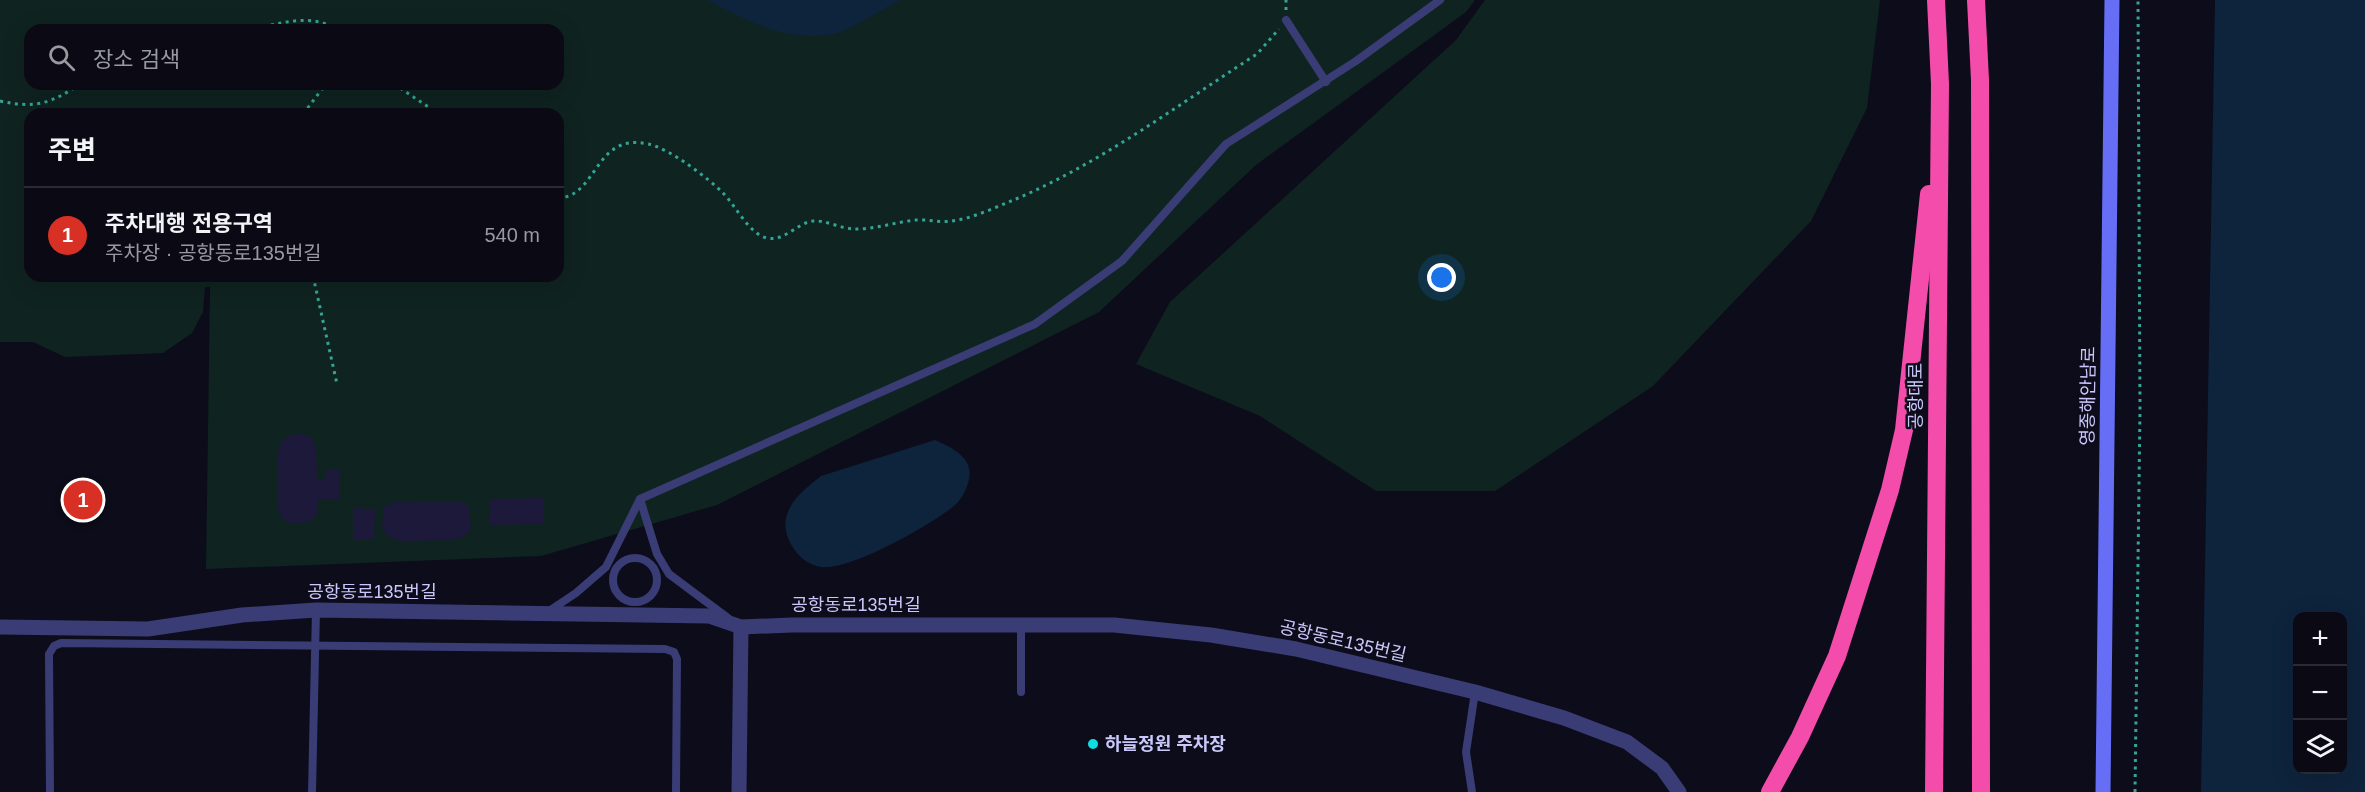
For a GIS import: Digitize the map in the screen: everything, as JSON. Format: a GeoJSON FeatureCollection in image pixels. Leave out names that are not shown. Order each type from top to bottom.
{"type":"FeatureCollection","features":[{"type":"Feature","properties":{"kind":"highway","name":"공항대로"},"geometry":{"type":"LineString","coordinates":[[1934,792],[1940,84],[1936,0]]}},
{"type":"Feature","properties":{"kind":"highway"},"geometry":{"type":"LineString","coordinates":[[1976,0],[1980,80],[1981,792]]}},
{"type":"Feature","properties":{"kind":"highway"},"geometry":{"type":"LineString","coordinates":[[1770,792],[1814,708],[1837,656],[1863,582],[1892,480],[1908,397],[1940,84]]}},
{"type":"Feature","properties":{"kind":"main road","name":"영종해안남로"},"geometry":{"type":"LineString","coordinates":[[2103,792],[2112,0]]}},
{"type":"Feature","properties":{"kind":"street","name":"공항동로135번길"},"geometry":{"type":"LineString","coordinates":[[0,627],[148,629],[242,615],[316,610],[545,613],[635,609],[709,616],[741,627],[792,624],[1114,625],[1211,635],[1296,649],[1475,692],[1564,718],[1627,742],[1662,768],[1679,792]]}},
{"type":"Feature","properties":{"kind":"street"},"geometry":{"type":"LineString","coordinates":[[739,792],[741,627]]}},
{"type":"Feature","properties":{"kind":"lane"},"geometry":{"type":"LineString","coordinates":[[545,613],[610,569],[630,558],[644,559],[655,570],[657,577],[654,591],[635,609],[616,593],[610,569],[640,499],[1035,324],[1122,261],[1226,144],[1326,82],[1440,0]]}},
{"type":"Feature","properties":{"kind":"lane"},"geometry":{"type":"LineString","coordinates":[[1286,20],[1326,82]]}},
{"type":"Feature","properties":{"kind":"lane"},"geometry":{"type":"LineString","coordinates":[[640,499],[657,554],[669,574],[741,627]]}},
{"type":"Feature","properties":{"kind":"lane"},"geometry":{"type":"LineString","coordinates":[[655,570],[664,565]]}},
{"type":"Feature","properties":{"kind":"lane"},"geometry":{"type":"LineString","coordinates":[[312,792],[316,610]]}},
{"type":"Feature","properties":{"kind":"lane"},"geometry":{"type":"LineString","coordinates":[[1021,625],[1021,692]]}},
{"type":"Feature","properties":{"kind":"lane"},"geometry":{"type":"LineString","coordinates":[[50,792],[49,654],[54,646],[61,643],[665,649],[674,652],[677,659],[676,792]]}},
{"type":"Feature","properties":{"kind":"lane"},"geometry":{"type":"LineString","coordinates":[[1472,792],[1466,752],[1475,692]]}},
{"type":"Feature","properties":{"kind":"path"},"geometry":{"type":"LineString","coordinates":[[564,198],[583,186],[610,150],[624,143],[649,144],[702,174],[724,194],[754,231],[766,238],[780,238],[814,221],[853,229],[917,220],[952,221],[994,208],[1059,180],[1257,54],[1286,20],[1286,0]]}},
{"type":"Feature","properties":{"kind":"path"},"geometry":{"type":"LineString","coordinates":[[2135,792],[2140,409],[2138,0]]}},
{"type":"Feature","properties":{"kind":"path"},"geometry":{"type":"LineString","coordinates":[[276,24],[311,20],[322,24]]}},
{"type":"Feature","properties":{"kind":"path"},"geometry":{"type":"LineString","coordinates":[[0,101],[41,105],[71,90]]}},
{"type":"Feature","properties":{"kind":"path"},"geometry":{"type":"LineString","coordinates":[[308,108],[321,90]]}},
{"type":"Feature","properties":{"kind":"path"},"geometry":{"type":"LineString","coordinates":[[403,90],[430,108]]}},
{"type":"Feature","properties":{"kind":"path"},"geometry":{"type":"LineString","coordinates":[[314,282],[337,384]]}},
{"type":"Feature","properties":{"kind":"green space"},"geometry":{"type":"Polygon","coordinates":[[[0,0],[1475,0],[1466,12],[1256,165],[1099,312],[717,505],[541,556],[206,569],[210,287],[205,287],[203,312],[192,333],[163,353],[65,357],[33,342],[0,342],[0,0]]]}},
{"type":"Feature","properties":{"kind":"green space"},"geometry":{"type":"Polygon","coordinates":[[[1485,0],[1880,0],[1867,108],[1811,221],[1653,386],[1495,491],[1376,491],[1260,416],[1136,364],[1170,302],[1456,40],[1485,0]]]}},
{"type":"Feature","properties":{"kind":"water"},"geometry":{"type":"Polygon","coordinates":[[[707,0],[901,0],[840,32],[816,36],[783,33],[752,22],[707,0]]]}},
{"type":"Feature","properties":{"kind":"water"},"geometry":{"type":"Polygon","coordinates":[[[2215,0],[2365,0],[2365,792],[2201,792],[2215,0]]]}},
{"type":"Feature","properties":{"kind":"water"},"geometry":{"type":"Polygon","coordinates":[[[935,440],[960,454],[969,468],[966,488],[955,505],[930,523],[894,543],[840,565],[820,567],[814,565],[802,558],[793,548],[785,526],[789,509],[800,494],[821,476],[935,440]]]}},
{"type":"Feature","properties":{"kind":"building"},"geometry":{"type":"Polygon","coordinates":[[[302,434],[311,437],[316,448],[317,480],[326,480],[326,469],[339,469],[339,499],[317,499],[317,514],[311,521],[290,524],[283,519],[278,509],[278,453],[281,442],[290,435],[302,434]]]}},
{"type":"Feature","properties":{"kind":"building"},"geometry":{"type":"Polygon","coordinates":[[[543,498],[543,524],[490,525],[489,499],[543,498]]]}},
{"type":"Feature","properties":{"kind":"building"},"geometry":{"type":"Polygon","coordinates":[[[462,501],[469,507],[471,529],[466,535],[456,540],[400,541],[389,537],[382,528],[384,507],[396,502],[462,501]]]}},
{"type":"Feature","properties":{"kind":"building"},"geometry":{"type":"Polygon","coordinates":[[[353,508],[375,509],[374,540],[353,540],[353,508]]]}},
{"type":"Feature","properties":{"kind":"place","name":"주차대행 전용구역"},"geometry":{"type":"Point","coordinates":[83,500]}},
{"type":"Feature","properties":{"kind":"place","name":"하늘정원 주차장"},"geometry":{"type":"Point","coordinates":[1093,744]}}]}
